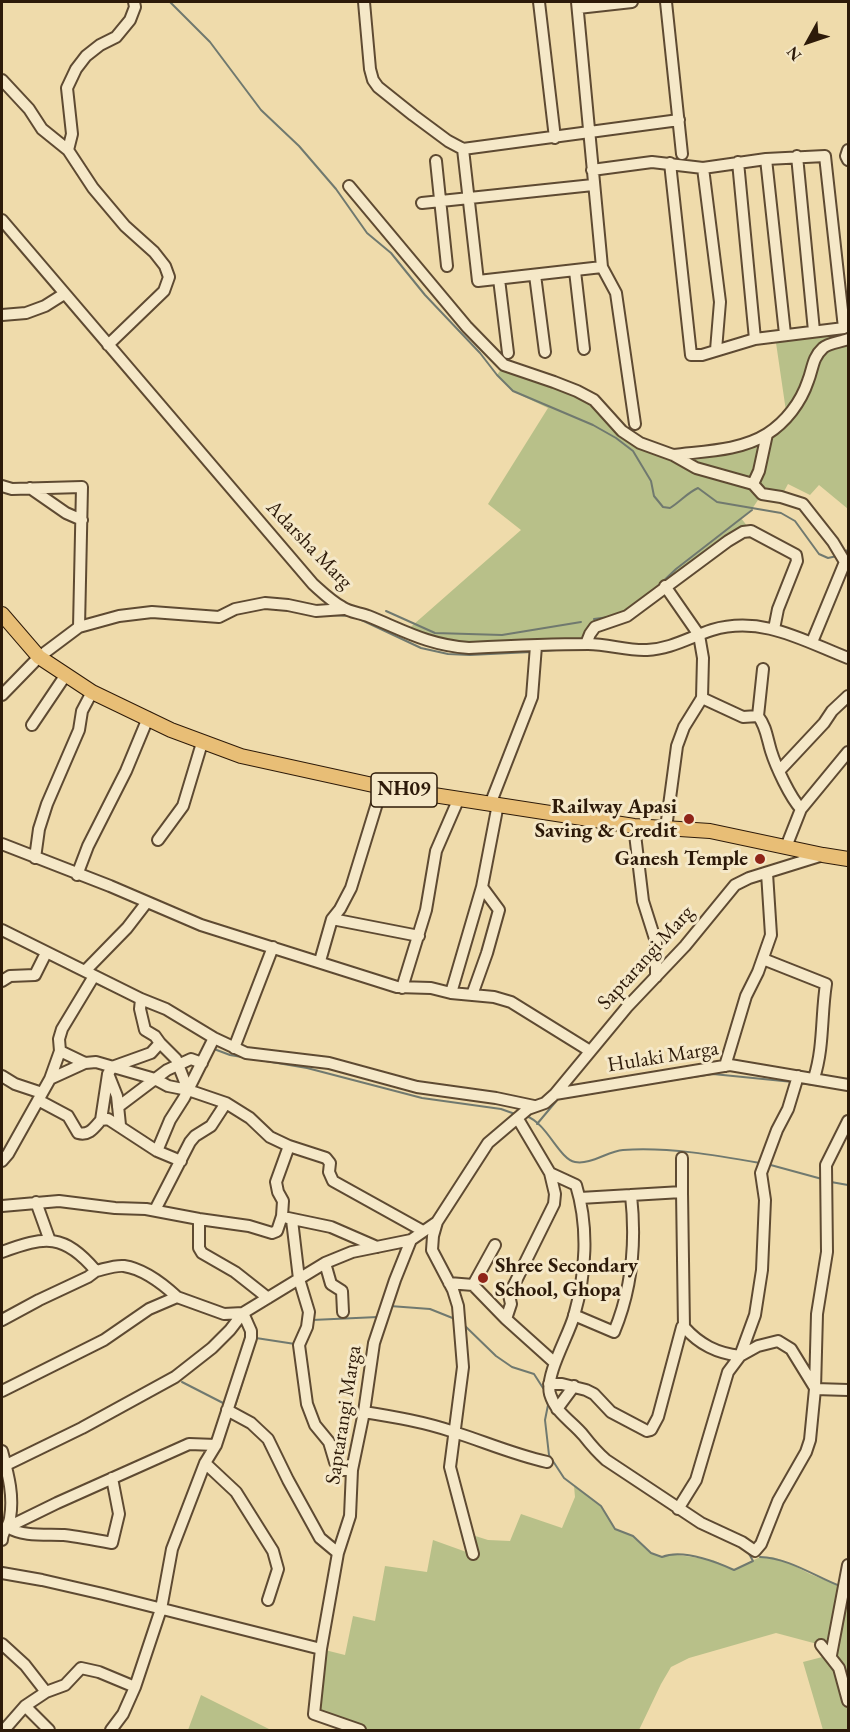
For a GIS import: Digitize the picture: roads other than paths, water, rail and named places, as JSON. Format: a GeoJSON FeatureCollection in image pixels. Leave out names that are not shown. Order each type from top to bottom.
{"type":"FeatureCollection","features":[{"type":"Feature","properties":{"kind":"main road","name":"NH09"},"geometry":{"type":"LineString","coordinates":[[2,614],[6,628],[39,657],[92,692],[202,743],[277,765],[382,787],[634,826],[710,831],[849,859]]}},
{"type":"Feature","properties":{"kind":"street"},"geometry":{"type":"LineString","coordinates":[[68,150],[72,134],[67,88],[76,69],[86,56],[100,45],[116,38],[130,20],[135,7],[134,2]]}},
{"type":"Feature","properties":{"kind":"street"},"geometry":{"type":"LineString","coordinates":[[364,2],[373,80],[378,87],[413,115],[448,141],[463,149],[679,120]]}},
{"type":"Feature","properties":{"kind":"street"},"geometry":{"type":"LineString","coordinates":[[539,2],[555,138]]}},
{"type":"Feature","properties":{"kind":"street"},"geometry":{"type":"LineString","coordinates":[[632,2],[578,5],[602,267],[616,293],[635,424]]}},
{"type":"Feature","properties":{"kind":"street"},"geometry":{"type":"LineString","coordinates":[[666,2],[682,154]]}},
{"type":"Feature","properties":{"kind":"street"},"geometry":{"type":"LineString","coordinates":[[2,80],[29,109],[42,129],[68,150],[93,188],[125,226],[154,252],[165,266],[169,277],[165,291],[108,345]]}},
{"type":"Feature","properties":{"kind":"street"},"geometry":{"type":"LineString","coordinates":[[463,149],[478,281],[602,267]]}},
{"type":"Feature","properties":{"kind":"street"},"geometry":{"type":"LineString","coordinates":[[849,150],[846,156],[849,160]]}},
{"type":"Feature","properties":{"kind":"street"},"geometry":{"type":"LineString","coordinates":[[592,170],[652,162],[670,163],[688,168],[703,168],[796,156],[825,156],[844,328],[755,339],[702,355],[691,354],[670,163]]}},
{"type":"Feature","properties":{"kind":"street"},"geometry":{"type":"LineString","coordinates":[[796,156],[814,331]]}},
{"type":"Feature","properties":{"kind":"street"},"geometry":{"type":"LineString","coordinates":[[766,159],[785,334]]}},
{"type":"Feature","properties":{"kind":"street"},"geometry":{"type":"LineString","coordinates":[[436,161],[447,266]]}},
{"type":"Feature","properties":{"kind":"street"},"geometry":{"type":"LineString","coordinates":[[738,162],[755,339]]}},
{"type":"Feature","properties":{"kind":"street"},"geometry":{"type":"LineString","coordinates":[[703,168],[720,302],[716,350]]}},
{"type":"Feature","properties":{"kind":"street"},"geometry":{"type":"LineString","coordinates":[[422,203],[593,184]]}},
{"type":"Feature","properties":{"kind":"street"},"geometry":{"type":"LineString","coordinates":[[349,186],[467,327],[504,365],[577,391],[594,400],[622,431],[640,442],[673,455],[696,468],[753,484],[762,494],[803,504],[843,558],[812,642]]}},
{"type":"Feature","properties":{"kind":"street","name":"Adarsha Marg"},"geometry":{"type":"LineString","coordinates":[[2,220],[313,584],[344,609],[366,615],[419,639],[451,646],[586,644],[645,650],[665,648],[712,630],[741,626],[774,629],[849,658]]}},
{"type":"Feature","properties":{"kind":"street"},"geometry":{"type":"LineString","coordinates":[[575,271],[584,349]]}},
{"type":"Feature","properties":{"kind":"street"},"geometry":{"type":"LineString","coordinates":[[535,275],[545,352]]}},
{"type":"Feature","properties":{"kind":"street"},"geometry":{"type":"LineString","coordinates":[[499,279],[508,353]]}},
{"type":"Feature","properties":{"kind":"street"},"geometry":{"type":"LineString","coordinates":[[2,313],[26,313],[45,306],[64,294]]}},
{"type":"Feature","properties":{"kind":"street"},"geometry":{"type":"LineString","coordinates":[[673,455],[731,448],[749,443],[767,434],[787,418],[799,400],[809,380],[812,364],[824,347],[849,339]]}},
{"type":"Feature","properties":{"kind":"street"},"geometry":{"type":"LineString","coordinates":[[753,484],[759,471],[767,434]]}},
{"type":"Feature","properties":{"kind":"street"},"geometry":{"type":"LineString","coordinates":[[2,486],[12,489],[82,487],[80,627]]}},
{"type":"Feature","properties":{"kind":"street"},"geometry":{"type":"LineString","coordinates":[[30,488],[66,513],[82,520]]}},
{"type":"Feature","properties":{"kind":"street"},"geometry":{"type":"LineString","coordinates":[[586,644],[595,627],[627,616],[728,541],[743,532],[751,531],[796,555],[774,629]]}},
{"type":"Feature","properties":{"kind":"street"},"geometry":{"type":"LineString","coordinates":[[665,586],[699,635],[703,658],[702,698],[684,727],[677,746],[666,828]]}},
{"type":"Feature","properties":{"kind":"street"},"geometry":{"type":"LineString","coordinates":[[2,695],[39,657],[80,627],[134,613],[152,612],[219,617],[235,609],[265,603],[288,604],[315,611],[344,609]]}},
{"type":"Feature","properties":{"kind":"street"},"geometry":{"type":"LineString","coordinates":[[451,993],[482,887],[494,803],[532,697],[536,646]]}},
{"type":"Feature","properties":{"kind":"street"},"geometry":{"type":"LineString","coordinates":[[763,669],[758,716],[764,723],[772,754],[788,790],[801,808]]}},
{"type":"Feature","properties":{"kind":"street"},"geometry":{"type":"LineString","coordinates":[[33,725],[65,676]]}},
{"type":"Feature","properties":{"kind":"street"},"geometry":{"type":"LineString","coordinates":[[35,858],[39,829],[47,804],[79,730],[82,711],[92,692]]}},
{"type":"Feature","properties":{"kind":"street"},"geometry":{"type":"LineString","coordinates":[[780,770],[824,723],[832,711],[849,696]]}},
{"type":"Feature","properties":{"kind":"street"},"geometry":{"type":"LineString","coordinates":[[702,698],[743,717],[758,716]]}},
{"type":"Feature","properties":{"kind":"street"},"geometry":{"type":"LineString","coordinates":[[77,874],[88,846],[126,771],[148,718]]}},
{"type":"Feature","properties":{"kind":"street"},"geometry":{"type":"LineString","coordinates":[[158,840],[183,806],[202,743]]}},
{"type":"Feature","properties":{"kind":"street"},"geometry":{"type":"LineString","coordinates":[[786,847],[801,808],[849,752]]}},
{"type":"Feature","properties":{"kind":"street"},"geometry":{"type":"LineString","coordinates":[[320,961],[333,919],[351,888],[382,787]]}},
{"type":"Feature","properties":{"kind":"street"},"geometry":{"type":"LineString","coordinates":[[402,988],[426,910],[436,851],[459,798]]}},
{"type":"Feature","properties":{"kind":"street"},"geometry":{"type":"LineString","coordinates":[[634,826],[643,901],[656,942],[656,977]]}},
{"type":"Feature","properties":{"kind":"street"},"geometry":{"type":"LineString","coordinates":[[2,844],[201,925],[402,988],[431,988],[451,993],[494,997],[511,1002],[590,1051]]}},
{"type":"Feature","properties":{"kind":"street","name":"Saptarangi Marg"},"geometry":{"type":"LineString","coordinates":[[525,1112],[545,1103],[555,1094],[590,1051],[685,946],[735,885],[823,855]]}},
{"type":"Feature","properties":{"kind":"street"},"geometry":{"type":"LineString","coordinates":[[725,1066],[746,996],[771,935],[767,873]]}},
{"type":"Feature","properties":{"kind":"street"},"geometry":{"type":"LineString","coordinates":[[472,995],[499,910],[482,887]]}},
{"type":"Feature","properties":{"kind":"street"},"geometry":{"type":"LineString","coordinates":[[2,1161],[50,1078],[60,1051],[59,1039],[62,1029],[89,974],[147,902]]}},
{"type":"Feature","properties":{"kind":"street"},"geometry":{"type":"LineString","coordinates":[[333,919],[419,936]]}},
{"type":"Feature","properties":{"kind":"street"},"geometry":{"type":"LineString","coordinates":[[2,930],[89,974],[166,1009],[214,1038],[246,1053],[328,1063],[417,1087],[496,1098],[525,1112],[550,1173],[555,1194],[554,1204],[509,1295],[511,1304],[506,1319]]}},
{"type":"Feature","properties":{"kind":"street"},"geometry":{"type":"LineString","coordinates":[[234,1048],[273,947]]}},
{"type":"Feature","properties":{"kind":"street"},"geometry":{"type":"LineString","coordinates":[[2,981],[10,976],[35,975],[46,953]]}},
{"type":"Feature","properties":{"kind":"street"},"geometry":{"type":"LineString","coordinates":[[763,959],[826,984],[822,1046],[814,1078]]}},
{"type":"Feature","properties":{"kind":"street"},"geometry":{"type":"LineString","coordinates":[[141,999],[140,1009],[145,1030],[155,1036],[179,1063],[188,1090]]}},
{"type":"Feature","properties":{"kind":"street"},"geometry":{"type":"LineString","coordinates":[[157,1151],[170,1120],[214,1038]]}},
{"type":"Feature","properties":{"kind":"street"},"geometry":{"type":"LineString","coordinates":[[110,1070],[151,1053],[159,1043]]}},
{"type":"Feature","properties":{"kind":"street"},"geometry":{"type":"LineString","coordinates":[[60,1051],[85,1063]]}},
{"type":"Feature","properties":{"kind":"street"},"geometry":{"type":"LineString","coordinates":[[118,1107],[179,1063],[191,1059],[202,1063]]}},
{"type":"Feature","properties":{"kind":"street"},"geometry":{"type":"LineString","coordinates":[[50,1078],[85,1063],[96,1062],[110,1070],[155,1079],[168,1086],[188,1090],[226,1104],[250,1118],[270,1137],[326,1158],[330,1163],[329,1172],[333,1181],[423,1231]]}},
{"type":"Feature","properties":{"kind":"street","name":"Hulaki Marga"},"geometry":{"type":"LineString","coordinates":[[555,1094],[725,1066],[849,1084]]}},
{"type":"Feature","properties":{"kind":"street"},"geometry":{"type":"LineString","coordinates":[[110,1070],[117,1096],[120,1125]]}},
{"type":"Feature","properties":{"kind":"street"},"geometry":{"type":"LineString","coordinates":[[2,1076],[68,1116],[78,1133],[84,1135],[89,1133],[101,1119],[110,1070]]}},
{"type":"Feature","properties":{"kind":"street"},"geometry":{"type":"LineString","coordinates":[[678,1509],[696,1480],[722,1387],[728,1372],[740,1356],[755,1315],[762,1270],[765,1200],[761,1173],[777,1130],[788,1109],[798,1076]]}},
{"type":"Feature","properties":{"kind":"street"},"geometry":{"type":"LineString","coordinates":[[155,1210],[195,1136],[211,1126],[226,1104]]}},
{"type":"Feature","properties":{"kind":"street"},"geometry":{"type":"LineString","coordinates":[[473,1554],[451,1476],[453,1432],[462,1382],[460,1322],[449,1283],[436,1262],[432,1250],[433,1236],[437,1222],[488,1143],[525,1112]]}},
{"type":"Feature","properties":{"kind":"street"},"geometry":{"type":"LineString","coordinates":[[101,1119],[108,1119],[120,1125],[157,1151],[181,1161]]}},
{"type":"Feature","properties":{"kind":"street"},"geometry":{"type":"LineString","coordinates":[[550,1173],[576,1185],[580,1198],[584,1238],[584,1262],[574,1315],[549,1384],[549,1391],[557,1409],[606,1460],[678,1509],[755,1551],[761,1545],[778,1501],[806,1452],[810,1440],[818,1314],[827,1252],[826,1165],[832,1149],[849,1121]]}},
{"type":"Feature","properties":{"kind":"street"},"geometry":{"type":"LineString","coordinates":[[289,1146],[276,1182],[283,1201],[299,1279],[309,1312],[309,1321],[299,1345],[307,1404],[315,1425],[329,1442],[335,1462],[341,1470],[352,1470]]}},
{"type":"Feature","properties":{"kind":"street"},"geometry":{"type":"LineString","coordinates":[[549,1384],[574,1386],[594,1394],[611,1412],[647,1431],[651,1430],[658,1418],[682,1327],[684,1327],[682,1158]]}},
{"type":"Feature","properties":{"kind":"street"},"geometry":{"type":"LineString","coordinates":[[580,1198],[682,1192]]}},
{"type":"Feature","properties":{"kind":"street"},"geometry":{"type":"LineString","coordinates":[[574,1315],[614,1332],[622,1312],[630,1274],[633,1241],[631,1195]]}},
{"type":"Feature","properties":{"kind":"street"},"geometry":{"type":"LineString","coordinates":[[36,1202],[51,1241]]}},
{"type":"Feature","properties":{"kind":"street"},"geometry":{"type":"LineString","coordinates":[[2,1206],[59,1202],[155,1210],[249,1226],[272,1233],[277,1231],[287,1218]]}},
{"type":"Feature","properties":{"kind":"street"},"geometry":{"type":"LineString","coordinates":[[287,1218],[331,1227],[377,1247]]}},
{"type":"Feature","properties":{"kind":"street"},"geometry":{"type":"LineString","coordinates":[[200,1219],[199,1248],[202,1252],[235,1272],[268,1298]]}},
{"type":"Feature","properties":{"kind":"street"},"geometry":{"type":"LineString","coordinates":[[4,1466],[82,1428],[175,1377],[212,1348],[243,1313],[325,1263],[339,1256],[411,1240],[437,1222]]}},
{"type":"Feature","properties":{"kind":"street","name":"Saptarangi Marga"},"geometry":{"type":"LineString","coordinates":[[360,1730],[315,1714],[321,1649],[338,1553],[350,1516],[352,1470],[364,1412],[374,1343],[411,1240]]}},
{"type":"Feature","properties":{"kind":"street"},"geometry":{"type":"LineString","coordinates":[[2,1252],[37,1241],[51,1241],[76,1249],[96,1271]]}},
{"type":"Feature","properties":{"kind":"street"},"geometry":{"type":"LineString","coordinates":[[473,1285],[495,1245]]}},
{"type":"Feature","properties":{"kind":"street"},"geometry":{"type":"LineString","coordinates":[[325,1263],[331,1284],[342,1292],[342,1311]]}},
{"type":"Feature","properties":{"kind":"street"},"geometry":{"type":"LineString","coordinates":[[2,1320],[96,1271],[123,1266],[163,1284],[177,1297],[224,1314],[243,1313]]}},
{"type":"Feature","properties":{"kind":"street"},"geometry":{"type":"LineString","coordinates":[[449,1283],[473,1285],[506,1319],[555,1363]]}},
{"type":"Feature","properties":{"kind":"street"},"geometry":{"type":"LineString","coordinates":[[2,1391],[104,1340],[149,1309],[177,1297]]}},
{"type":"Feature","properties":{"kind":"street"},"geometry":{"type":"LineString","coordinates":[[111,1731],[123,1714],[135,1687],[161,1609],[172,1549],[205,1463],[216,1446],[251,1338],[251,1331],[243,1313]]}},
{"type":"Feature","properties":{"kind":"street"},"geometry":{"type":"LineString","coordinates":[[684,1327],[720,1353],[740,1356],[758,1346],[778,1341],[791,1350],[815,1389]]}},
{"type":"Feature","properties":{"kind":"street"},"geometry":{"type":"LineString","coordinates":[[557,1409],[574,1386]]}},
{"type":"Feature","properties":{"kind":"street"},"geometry":{"type":"LineString","coordinates":[[815,1389],[849,1390]]}},
{"type":"Feature","properties":{"kind":"street"},"geometry":{"type":"LineString","coordinates":[[227,1410],[250,1423],[268,1438],[320,1538],[338,1553]]}},
{"type":"Feature","properties":{"kind":"street"},"geometry":{"type":"LineString","coordinates":[[364,1412],[415,1421],[547,1462]]}},
{"type":"Feature","properties":{"kind":"street"},"geometry":{"type":"LineString","coordinates":[[4,1531],[112,1478],[189,1444],[216,1446]]}},
{"type":"Feature","properties":{"kind":"street"},"geometry":{"type":"LineString","coordinates":[[2,1451],[12,1490],[2,1540]]}},
{"type":"Feature","properties":{"kind":"street"},"geometry":{"type":"LineString","coordinates":[[205,1463],[236,1492],[273,1551],[278,1569],[268,1600]]}},
{"type":"Feature","properties":{"kind":"street"},"geometry":{"type":"LineString","coordinates":[[4,1531],[13,1530],[112,1542],[119,1515],[112,1478]]}},
{"type":"Feature","properties":{"kind":"street"},"geometry":{"type":"LineString","coordinates":[[831,1655],[849,1565]]}},
{"type":"Feature","properties":{"kind":"street"},"geometry":{"type":"LineString","coordinates":[[2,1573],[42,1580],[321,1649]]}},
{"type":"Feature","properties":{"kind":"street"},"geometry":{"type":"LineString","coordinates":[[2,1644],[25,1665],[46,1692]]}},
{"type":"Feature","properties":{"kind":"street"},"geometry":{"type":"LineString","coordinates":[[821,1645],[839,1668],[849,1701]]}},
{"type":"Feature","properties":{"kind":"street"},"geometry":{"type":"LineString","coordinates":[[4,1731],[25,1706],[46,1692],[65,1685],[81,1668],[99,1672],[135,1687]]}},
{"type":"Feature","properties":{"kind":"street"},"geometry":{"type":"LineString","coordinates":[[25,1706],[49,1731]]}},
{"type":"Feature","properties":{"kind":"waterway"},"geometry":{"type":"LineString","coordinates":[[170,2],[210,42],[261,110],[299,146],[336,189],[367,233],[391,253],[425,295],[513,391],[593,425],[633,451],[651,481],[654,496],[663,507],[670,508],[698,488],[717,502],[781,513],[795,521],[819,554],[828,558],[837,556]]}},
{"type":"Feature","properties":{"kind":"waterway"},"geometry":{"type":"LineString","coordinates":[[656,588],[676,569],[752,510]]}},
{"type":"Feature","properties":{"kind":"waterway"},"geometry":{"type":"LineString","coordinates":[[842,553],[848,550]]}},
{"type":"Feature","properties":{"kind":"waterway"},"geometry":{"type":"LineString","coordinates":[[386,611],[435,633],[502,635],[581,622]]}},
{"type":"Feature","properties":{"kind":"waterway"},"geometry":{"type":"LineString","coordinates":[[328,615],[353,616],[421,648],[448,654],[531,652]]}},
{"type":"Feature","properties":{"kind":"waterway"},"geometry":{"type":"LineString","coordinates":[[594,619],[609,617]]}},
{"type":"Feature","properties":{"kind":"waterway"},"geometry":{"type":"LineString","coordinates":[[739,631],[751,631]]}},
{"type":"Feature","properties":{"kind":"waterway"},"geometry":{"type":"LineString","coordinates":[[540,651],[573,649]]}},
{"type":"Feature","properties":{"kind":"waterway"},"geometry":{"type":"LineString","coordinates":[[93,982],[126,997]]}},
{"type":"Feature","properties":{"kind":"waterway"},"geometry":{"type":"LineString","coordinates":[[214,1049],[230,1055],[307,1068],[422,1098],[501,1109],[515,1114]]}},
{"type":"Feature","properties":{"kind":"waterway"},"geometry":{"type":"LineString","coordinates":[[620,1088],[713,1074],[793,1082]]}},
{"type":"Feature","properties":{"kind":"waterway"},"geometry":{"type":"LineString","coordinates":[[800,1083],[836,1088]]}},
{"type":"Feature","properties":{"kind":"waterway"},"geometry":{"type":"LineString","coordinates":[[537,1124],[558,1099],[612,1090]]}},
{"type":"Feature","properties":{"kind":"waterway"},"geometry":{"type":"LineString","coordinates":[[526,1116],[540,1126],[564,1155],[575,1162],[587,1162],[617,1151],[640,1149],[692,1152],[760,1163]]}},
{"type":"Feature","properties":{"kind":"waterway"},"geometry":{"type":"LineString","coordinates":[[767,1164],[822,1179]]}},
{"type":"Feature","properties":{"kind":"waterway"},"geometry":{"type":"LineString","coordinates":[[831,1182],[848,1185]]}},
{"type":"Feature","properties":{"kind":"waterway"},"geometry":{"type":"LineString","coordinates":[[390,1306],[430,1309],[455,1319]]}},
{"type":"Feature","properties":{"kind":"waterway"},"geometry":{"type":"LineString","coordinates":[[312,1320],[378,1317]]}},
{"type":"Feature","properties":{"kind":"waterway"},"geometry":{"type":"LineString","coordinates":[[464,1325],[496,1356],[512,1367],[534,1374],[543,1388]]}},
{"type":"Feature","properties":{"kind":"waterway"},"geometry":{"type":"LineString","coordinates":[[256,1338],[295,1344]]}},
{"type":"Feature","properties":{"kind":"waterway"},"geometry":{"type":"LineString","coordinates":[[235,1406],[254,1346]]}},
{"type":"Feature","properties":{"kind":"waterway"},"geometry":{"type":"LineString","coordinates":[[182,1382],[225,1404]]}},
{"type":"Feature","properties":{"kind":"waterway"},"geometry":{"type":"LineString","coordinates":[[545,1395],[548,1405],[545,1420],[549,1455],[564,1478],[601,1506],[615,1529],[633,1536],[651,1553],[662,1557],[688,1555],[734,1570],[753,1561],[748,1552]]}},
{"type":"Feature","properties":{"kind":"waterway"},"geometry":{"type":"LineString","coordinates":[[760,1557],[791,1564],[840,1586]]}},
{"type":"Feature","properties":{"kind":"place","name":"Railway Apasi Saving & Credit"},"geometry":{"type":"Point","coordinates":[689,819]}},
{"type":"Feature","properties":{"kind":"place","name":"Ganesh Temple"},"geometry":{"type":"Point","coordinates":[760,859]}},
{"type":"Feature","properties":{"kind":"place","name":"Shree Secondary School, Ghopa"},"geometry":{"type":"Point","coordinates":[483,1278]}}]}
